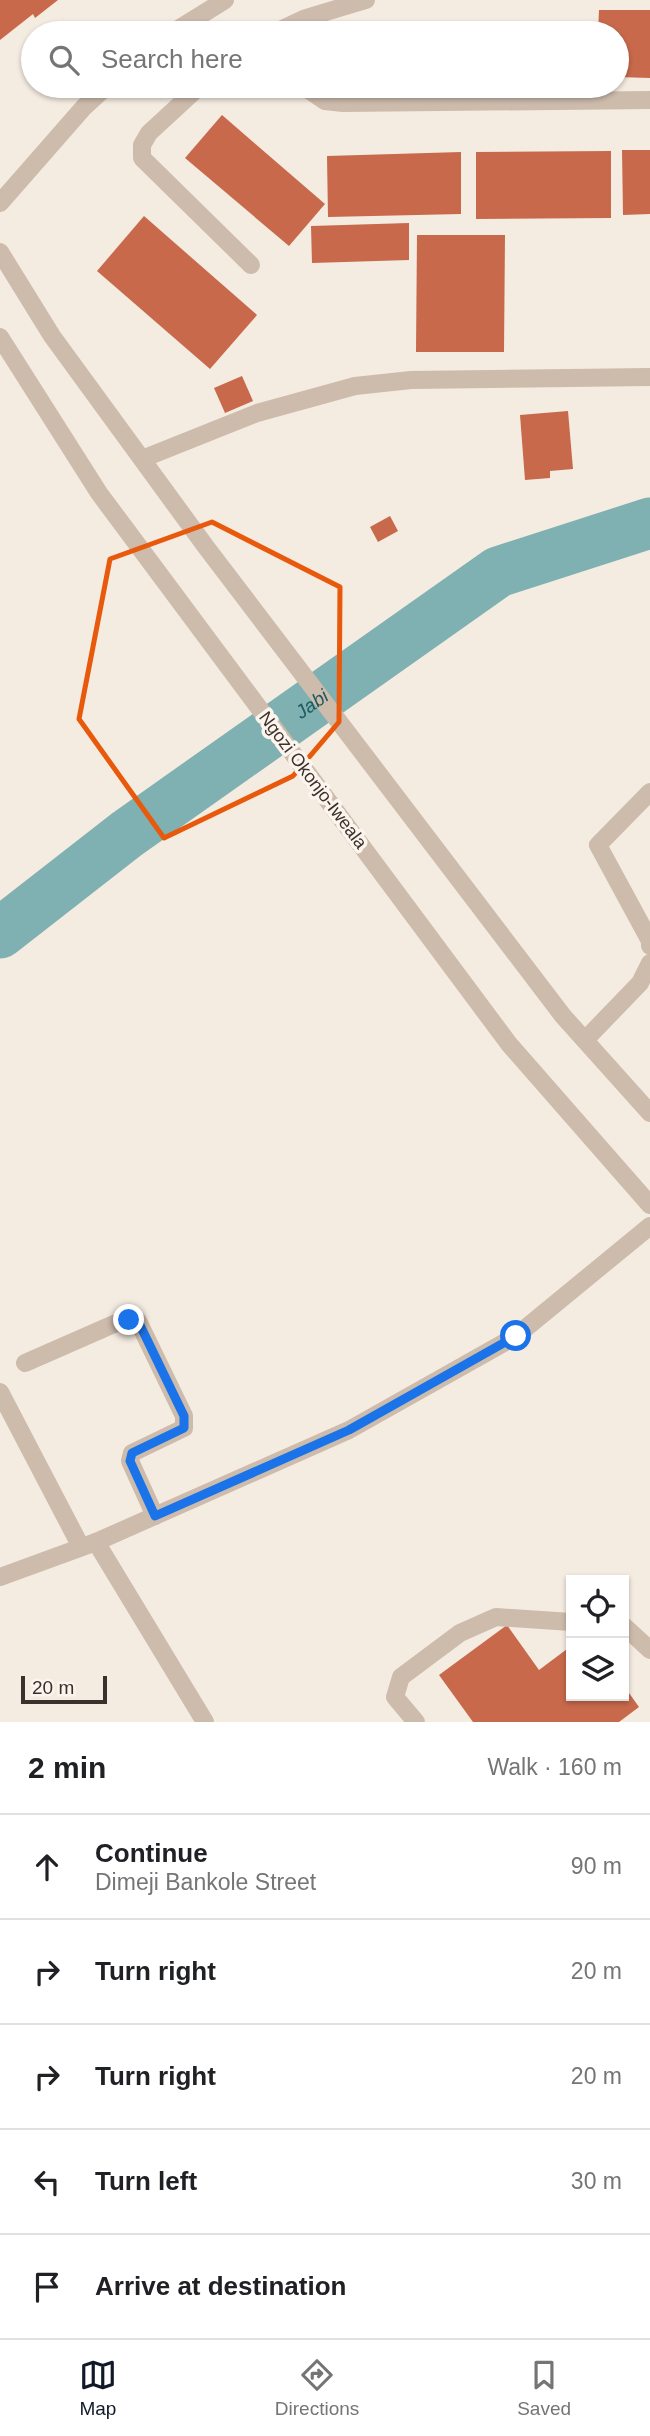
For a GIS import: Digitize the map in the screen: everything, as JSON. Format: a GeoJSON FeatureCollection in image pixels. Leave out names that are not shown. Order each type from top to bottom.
{"type":"FeatureCollection","features":[{"type":"Feature","properties":{"kind":"street"},"geometry":{"type":"LineString","coordinates":[[191,21],[225,0]]}},
{"type":"Feature","properties":{"kind":"street"},"geometry":{"type":"LineString","coordinates":[[300,21],[366,0]]}},
{"type":"Feature","properties":{"kind":"street"},"geometry":{"type":"LineString","coordinates":[[0,203],[94,98]]}},
{"type":"Feature","properties":{"kind":"street"},"geometry":{"type":"LineString","coordinates":[[187,98],[149,133],[142,145],[142,158],[251,265]]}},
{"type":"Feature","properties":{"kind":"street"},"geometry":{"type":"LineString","coordinates":[[321,98],[343,103],[650,100]]}},
{"type":"Feature","properties":{"kind":"street"},"geometry":{"type":"LineString","coordinates":[[0,252],[52,336],[206,547],[564,1016],[648,1108]]}},
{"type":"Feature","properties":{"kind":"street","name":"Ngozi Okonjo-Iweala"},"geometry":{"type":"LineString","coordinates":[[0,337],[99,494],[509,1044],[650,1205]]}},
{"type":"Feature","properties":{"kind":"street"},"geometry":{"type":"LineString","coordinates":[[142,459],[257,413],[355,386],[411,380],[650,377]]}},
{"type":"Feature","properties":{"kind":"street"},"geometry":{"type":"LineString","coordinates":[[650,792],[598,845],[650,946]]}},
{"type":"Feature","properties":{"kind":"street"},"geometry":{"type":"LineString","coordinates":[[585,1040],[640,983],[650,963]]}},
{"type":"Feature","properties":{"kind":"street"},"geometry":{"type":"LineString","coordinates":[[0,1577],[89,1544],[349,1430],[516,1336],[650,1226]]}},
{"type":"Feature","properties":{"kind":"street"},"geometry":{"type":"LineString","coordinates":[[25,1363],[123,1320],[138,1321],[184,1416],[184,1428],[132,1453],[130,1461],[155,1516]]}},
{"type":"Feature","properties":{"kind":"street"},"geometry":{"type":"LineString","coordinates":[[0,1392],[89,1544],[205,1722]]}},
{"type":"Feature","properties":{"kind":"street"},"geometry":{"type":"LineString","coordinates":[[416,1722],[395,1696],[401,1677],[460,1633],[496,1617],[566,1622]]}},
{"type":"Feature","properties":{"kind":"street"},"geometry":{"type":"LineString","coordinates":[[629,1631],[650,1650]]}},
{"type":"Feature","properties":{"kind":"highlighted area"},"geometry":{"type":"Polygon","coordinates":[[[212,522],[340,587],[339,722],[293,776],[164,838],[79,719],[110,559],[212,522]]]}},
{"type":"Feature","properties":{"kind":"building"},"geometry":{"type":"Polygon","coordinates":[[[0,0],[58,0],[35,18],[33,14],[21,21],[0,40],[0,0]]]}},
{"type":"Feature","properties":{"kind":"building"},"geometry":{"type":"Polygon","coordinates":[[[599,10],[650,10],[650,78],[629,77],[629,21],[599,21],[599,10]]]}},
{"type":"Feature","properties":{"kind":"building"},"geometry":{"type":"Polygon","coordinates":[[[222,115],[325,204],[289,246],[185,158],[222,115]]]}},
{"type":"Feature","properties":{"kind":"building"},"geometry":{"type":"Polygon","coordinates":[[[622,150],[650,150],[650,214],[623,215],[622,150]]]}},
{"type":"Feature","properties":{"kind":"building"},"geometry":{"type":"Polygon","coordinates":[[[611,151],[611,218],[476,219],[476,152],[611,151]]]}},
{"type":"Feature","properties":{"kind":"building"},"geometry":{"type":"Polygon","coordinates":[[[461,152],[461,214],[328,217],[327,156],[461,152]]]}},
{"type":"Feature","properties":{"kind":"building"},"geometry":{"type":"Polygon","coordinates":[[[144,216],[257,315],[210,369],[97,271],[144,216]]]}},
{"type":"Feature","properties":{"kind":"building"},"geometry":{"type":"Polygon","coordinates":[[[409,223],[409,260],[312,263],[311,226],[409,223]]]}},
{"type":"Feature","properties":{"kind":"building"},"geometry":{"type":"Polygon","coordinates":[[[417,235],[505,235],[504,352],[416,352],[417,235]]]}},
{"type":"Feature","properties":{"kind":"building"},"geometry":{"type":"Polygon","coordinates":[[[242,376],[253,401],[225,413],[214,388],[242,376]]]}},
{"type":"Feature","properties":{"kind":"building"},"geometry":{"type":"Polygon","coordinates":[[[568,411],[573,469],[550,471],[550,478],[525,480],[520,415],[568,411]]]}},
{"type":"Feature","properties":{"kind":"building"},"geometry":{"type":"Polygon","coordinates":[[[390,516],[398,531],[378,542],[370,527],[390,516]]]}},
{"type":"Feature","properties":{"kind":"building"},"geometry":{"type":"Polygon","coordinates":[[[507,1625],[539,1670],[566,1650],[566,1701],[629,1701],[629,1693],[639,1707],[619,1722],[473,1722],[439,1675],[507,1625]]]}},
{"type":"Feature","properties":{"kind":"waterway","name":"Jabi"},"geometry":{"type":"LineString","coordinates":[[0,933],[127,834],[498,572],[650,523]]}},
{"type":"Feature","properties":{"kind":"route"},"geometry":{"type":"LineString","coordinates":[[129,1320],[138,1321],[184,1416],[184,1428],[132,1453],[130,1461],[155,1516],[349,1430],[516,1336]]}}]}
